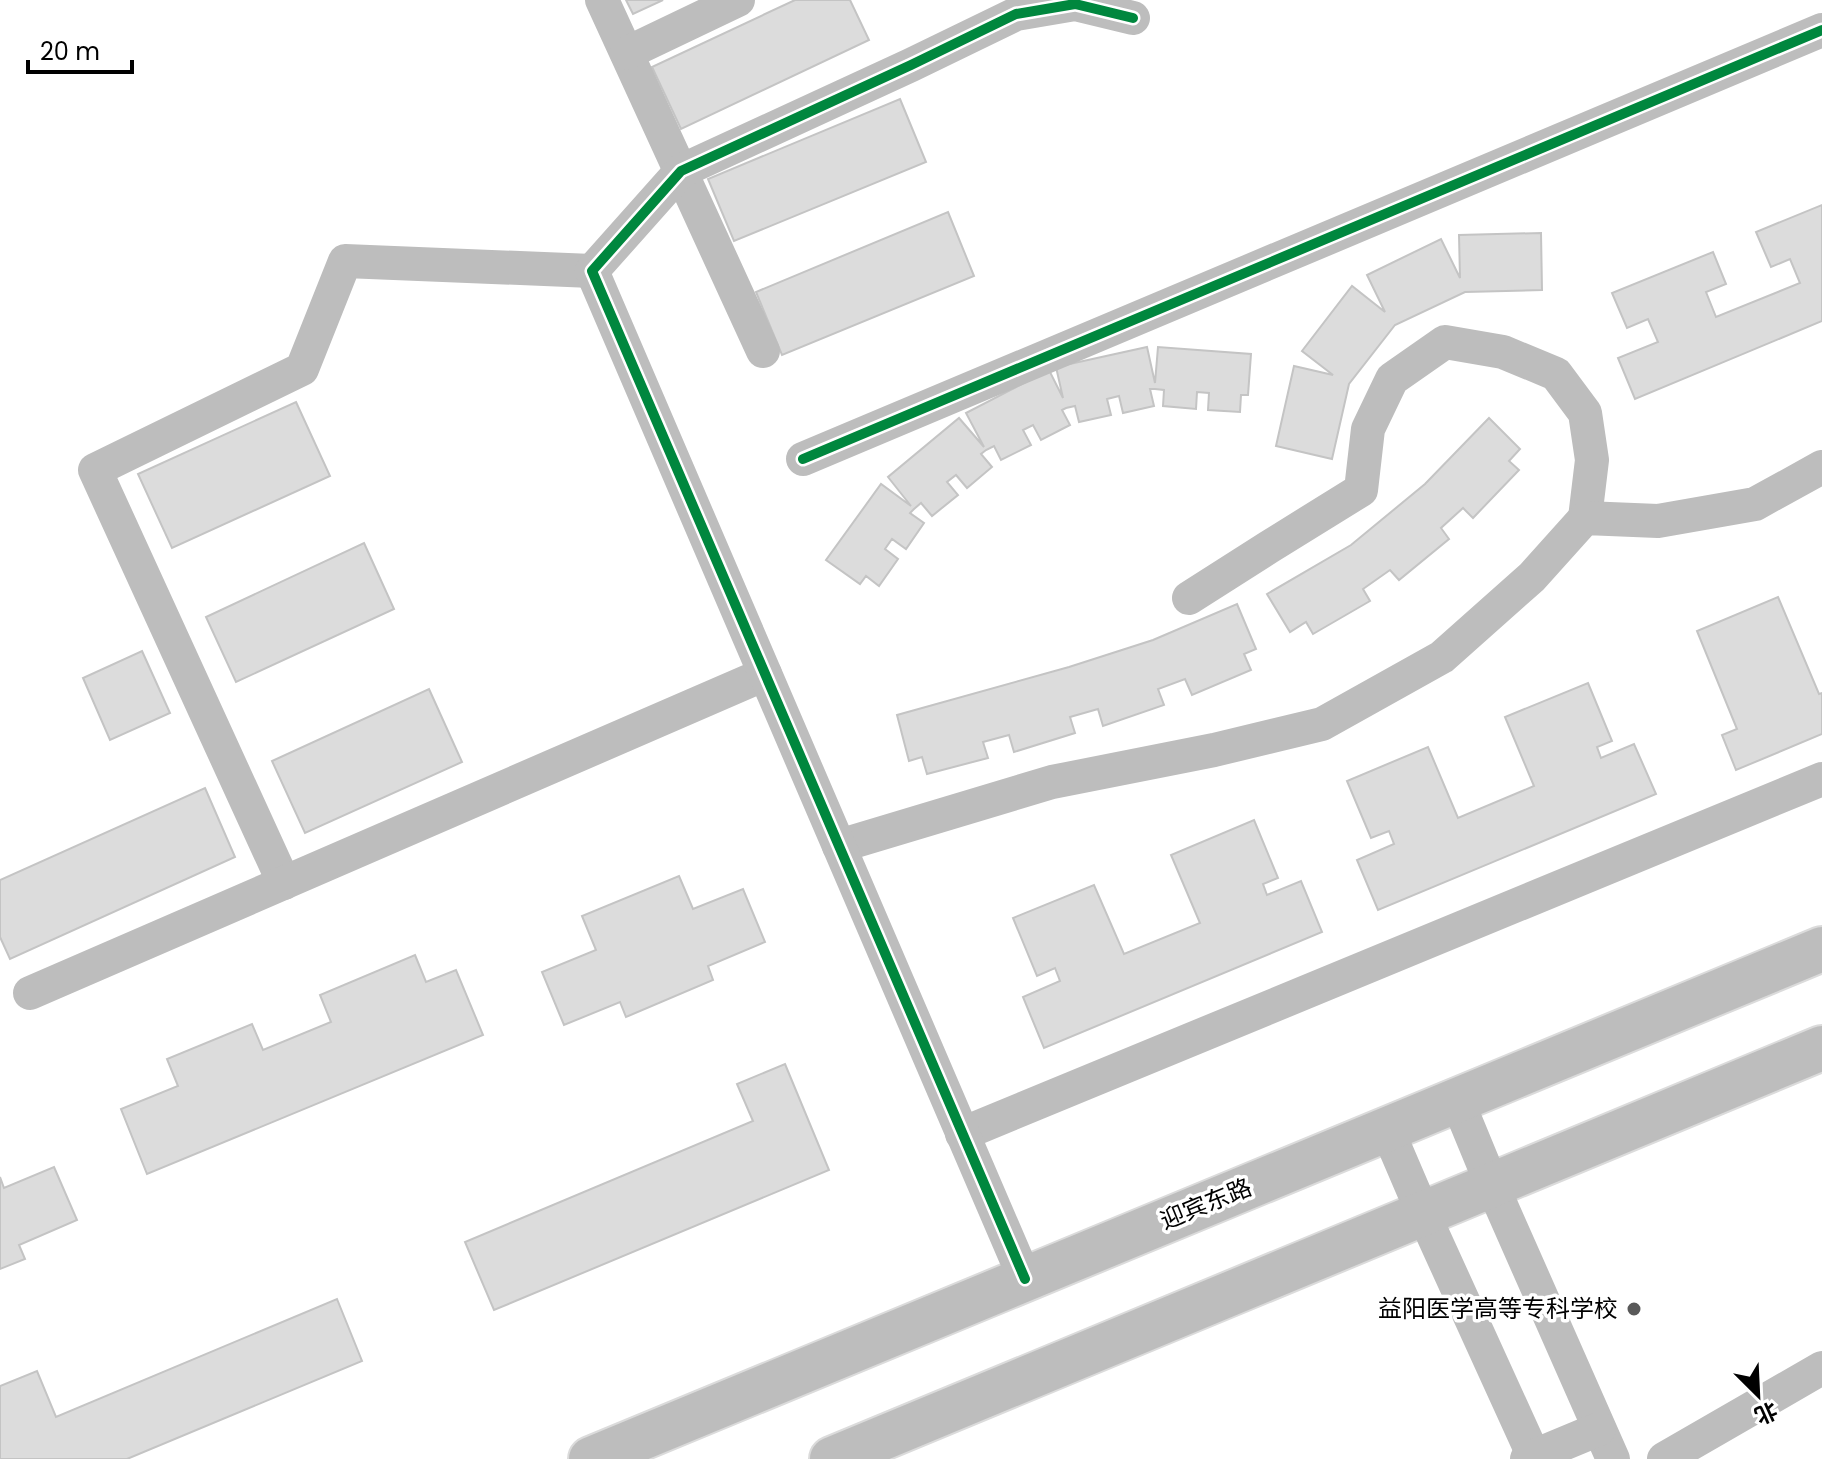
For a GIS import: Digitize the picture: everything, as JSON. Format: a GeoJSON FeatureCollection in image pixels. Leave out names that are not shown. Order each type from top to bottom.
{"type":"FeatureCollection","features":[{"type":"Feature","properties":{"kind":"highway","name":"迎宾东路"},"geometry":{"type":"LineString","coordinates":[[591,1459],[1822,949]]}},
{"type":"Feature","properties":{"kind":"highway"},"geometry":{"type":"LineString","coordinates":[[832,1459],[1822,1048]]}},
{"type":"Feature","properties":{"kind":"street"},"geometry":{"type":"LineString","coordinates":[[602,0],[763,351]]}},
{"type":"Feature","properties":{"kind":"street"},"geometry":{"type":"LineString","coordinates":[[627,53],[738,0]]}},
{"type":"Feature","properties":{"kind":"street"},"geometry":{"type":"LineString","coordinates":[[592,271],[681,171],[1016,14],[1075,4],[1133,18]]}},
{"type":"Feature","properties":{"kind":"street"},"geometry":{"type":"LineString","coordinates":[[803,459],[1822,30]]}},
{"type":"Feature","properties":{"kind":"street"},"geometry":{"type":"LineString","coordinates":[[284,883],[95,470],[302,369],[345,261],[592,271]]}},
{"type":"Feature","properties":{"kind":"street"},"geometry":{"type":"LineString","coordinates":[[592,271],[1025,1279]]}},
{"type":"Feature","properties":{"kind":"street"},"geometry":{"type":"LineString","coordinates":[[839,846],[1052,782],[1214,750],[1322,724],[1442,657],[1532,577],[1585,518],[1592,460],[1585,413],[1556,374],[1503,352],[1445,342],[1392,379],[1368,429],[1361,490],[1189,598]]}},
{"type":"Feature","properties":{"kind":"street"},"geometry":{"type":"LineString","coordinates":[[1585,518],[1658,521],[1755,504],[1822,467]]}},
{"type":"Feature","properties":{"kind":"street"},"geometry":{"type":"LineString","coordinates":[[30,993],[765,674]]}},
{"type":"Feature","properties":{"kind":"street"},"geometry":{"type":"LineString","coordinates":[[962,1134],[1822,779]]}},
{"type":"Feature","properties":{"kind":"street"},"geometry":{"type":"LineString","coordinates":[[1387,1129],[1532,1458],[1606,1444],[1457,1100]]}},
{"type":"Feature","properties":{"kind":"street"},"geometry":{"type":"LineString","coordinates":[[1664,1459],[1822,1368]]}},
{"type":"Feature","properties":{"kind":"building"},"geometry":{"type":"Polygon","coordinates":[[[626,0],[663,0],[633,14],[626,0]]]}},
{"type":"Feature","properties":{"kind":"building"},"geometry":{"type":"Polygon","coordinates":[[[795,0],[850,0],[869,40],[681,129],[652,67],[795,0]]]}},
{"type":"Feature","properties":{"kind":"building"},"geometry":{"type":"Polygon","coordinates":[[[900,99],[926,162],[734,241],[708,179],[900,99]]]}},
{"type":"Feature","properties":{"kind":"building"},"geometry":{"type":"Polygon","coordinates":[[[1822,205],[1822,321],[1635,399],[1618,358],[1658,342],[1648,319],[1627,328],[1612,293],[1713,252],[1726,284],[1706,292],[1716,317],[1800,283],[1790,259],[1771,267],[1756,232],[1822,205]]]}},
{"type":"Feature","properties":{"kind":"building"},"geometry":{"type":"Polygon","coordinates":[[[948,212],[974,276],[782,355],[756,292],[948,212]]]}},
{"type":"Feature","properties":{"kind":"building"},"geometry":{"type":"Polygon","coordinates":[[[1541,233],[1542,290],[1465,292],[1395,325],[1349,384],[1332,459],[1276,446],[1294,366],[1333,375],[1302,351],[1352,286],[1385,312],[1367,275],[1441,239],[1460,278],[1459,235],[1541,233]]]}},
{"type":"Feature","properties":{"kind":"building"},"geometry":{"type":"Polygon","coordinates":[[[1147,347],[1155,383],[1158,347],[1251,354],[1248,395],[1241,395],[1240,412],[1208,410],[1209,393],[1197,392],[1196,409],[1163,406],[1164,390],[1155,389],[1150,389],[1154,406],[1123,413],[1119,396],[1107,399],[1111,415],[1079,422],[1075,406],[1066,408],[1062,410],[1070,425],[1041,440],[1033,425],[1023,430],[1031,445],[1001,460],[994,446],[986,450],[981,454],[992,467],[967,488],[956,475],[947,482],[958,495],[932,516],[921,503],[914,509],[910,513],[924,523],[906,549],[892,539],[885,549],[898,559],[879,586],[866,576],[860,584],[826,560],[881,484],[911,506],[888,477],[959,418],[984,447],[966,413],[1049,370],[1063,398],[1056,367],[1147,347]]]}},
{"type":"Feature","properties":{"kind":"building"},"geometry":{"type":"Polygon","coordinates":[[[296,402],[330,476],[172,548],[138,474],[296,402]]]}},
{"type":"Feature","properties":{"kind":"building"},"geometry":{"type":"Polygon","coordinates":[[[1489,418],[1520,449],[1509,461],[1519,470],[1473,518],[1463,508],[1441,528],[1449,539],[1399,580],[1390,570],[1363,589],[1370,601],[1313,634],[1306,622],[1290,632],[1267,594],[1351,545],[1425,484],[1489,418]]]}},
{"type":"Feature","properties":{"kind":"building"},"geometry":{"type":"Polygon","coordinates":[[[364,543],[394,609],[236,682],[206,617],[364,543]]]}},
{"type":"Feature","properties":{"kind":"building"},"geometry":{"type":"Polygon","coordinates":[[[1778,597],[1819,694],[1822,693],[1822,734],[1736,770],[1722,735],[1737,729],[1697,631],[1778,597]]]}},
{"type":"Feature","properties":{"kind":"building"},"geometry":{"type":"Polygon","coordinates":[[[1237,604],[1256,649],[1244,654],[1251,670],[1192,695],[1185,679],[1158,689],[1164,705],[1103,726],[1098,709],[1070,717],[1075,733],[1014,752],[1009,735],[983,742],[988,758],[927,774],[922,757],[909,761],[897,715],[1153,640],[1237,604]]]}},
{"type":"Feature","properties":{"kind":"building"},"geometry":{"type":"Polygon","coordinates":[[[142,651],[170,713],[110,740],[83,678],[142,651]]]}},
{"type":"Feature","properties":{"kind":"building"},"geometry":{"type":"Polygon","coordinates":[[[1588,683],[1612,741],[1597,747],[1601,758],[1634,744],[1656,794],[1378,910],[1357,860],[1394,844],[1389,831],[1371,838],[1347,781],[1428,747],[1458,818],[1534,786],[1505,717],[1588,683]]]}},
{"type":"Feature","properties":{"kind":"building"},"geometry":{"type":"Polygon","coordinates":[[[429,689],[462,762],[305,833],[272,761],[429,689]]]}},
{"type":"Feature","properties":{"kind":"building"},"geometry":{"type":"Polygon","coordinates":[[[205,788],[235,857],[10,959],[0,937],[0,880],[205,788]]]}},
{"type":"Feature","properties":{"kind":"building"},"geometry":{"type":"Polygon","coordinates":[[[1254,820],[1278,878],[1263,884],[1267,895],[1301,881],[1322,932],[1044,1048],[1023,997],[1060,981],[1055,968],[1037,976],[1013,918],[1094,885],[1124,954],[1200,923],[1171,855],[1254,820]]]}},
{"type":"Feature","properties":{"kind":"building"},"geometry":{"type":"Polygon","coordinates":[[[679,876],[693,909],[743,889],[765,942],[708,966],[713,980],[626,1017],[620,1002],[564,1025],[542,972],[596,950],[582,916],[679,876]]]}},
{"type":"Feature","properties":{"kind":"building"},"geometry":{"type":"Polygon","coordinates":[[[415,955],[426,982],[456,970],[483,1035],[147,1174],[121,1109],[178,1086],[167,1059],[252,1024],[263,1050],[331,1022],[320,995],[415,955]]]}},
{"type":"Feature","properties":{"kind":"building"},"geometry":{"type":"Polygon","coordinates":[[[785,1064],[829,1170],[494,1310],[465,1242],[753,1121],[737,1084],[785,1064]]]}},
{"type":"Feature","properties":{"kind":"building"},"geometry":{"type":"Polygon","coordinates":[[[54,1167],[77,1220],[19,1245],[25,1259],[0,1269],[0,1177],[4,1188],[54,1167]]]}},
{"type":"Feature","properties":{"kind":"building"},"geometry":{"type":"Polygon","coordinates":[[[337,1299],[362,1361],[127,1459],[0,1459],[0,1386],[37,1371],[56,1417],[337,1299]]]}},
{"type":"Feature","properties":{"kind":"cycle path"},"geometry":{"type":"LineString","coordinates":[[1025,1279],[592,271],[681,171],[1016,14],[1075,4],[1133,18]]}},
{"type":"Feature","properties":{"kind":"cycle path"},"geometry":{"type":"LineString","coordinates":[[803,459],[1822,30]]}},
{"type":"Feature","properties":{"kind":"place","name":"益阳医学高等专科学校"},"geometry":{"type":"Point","coordinates":[1634,1309]}}]}
